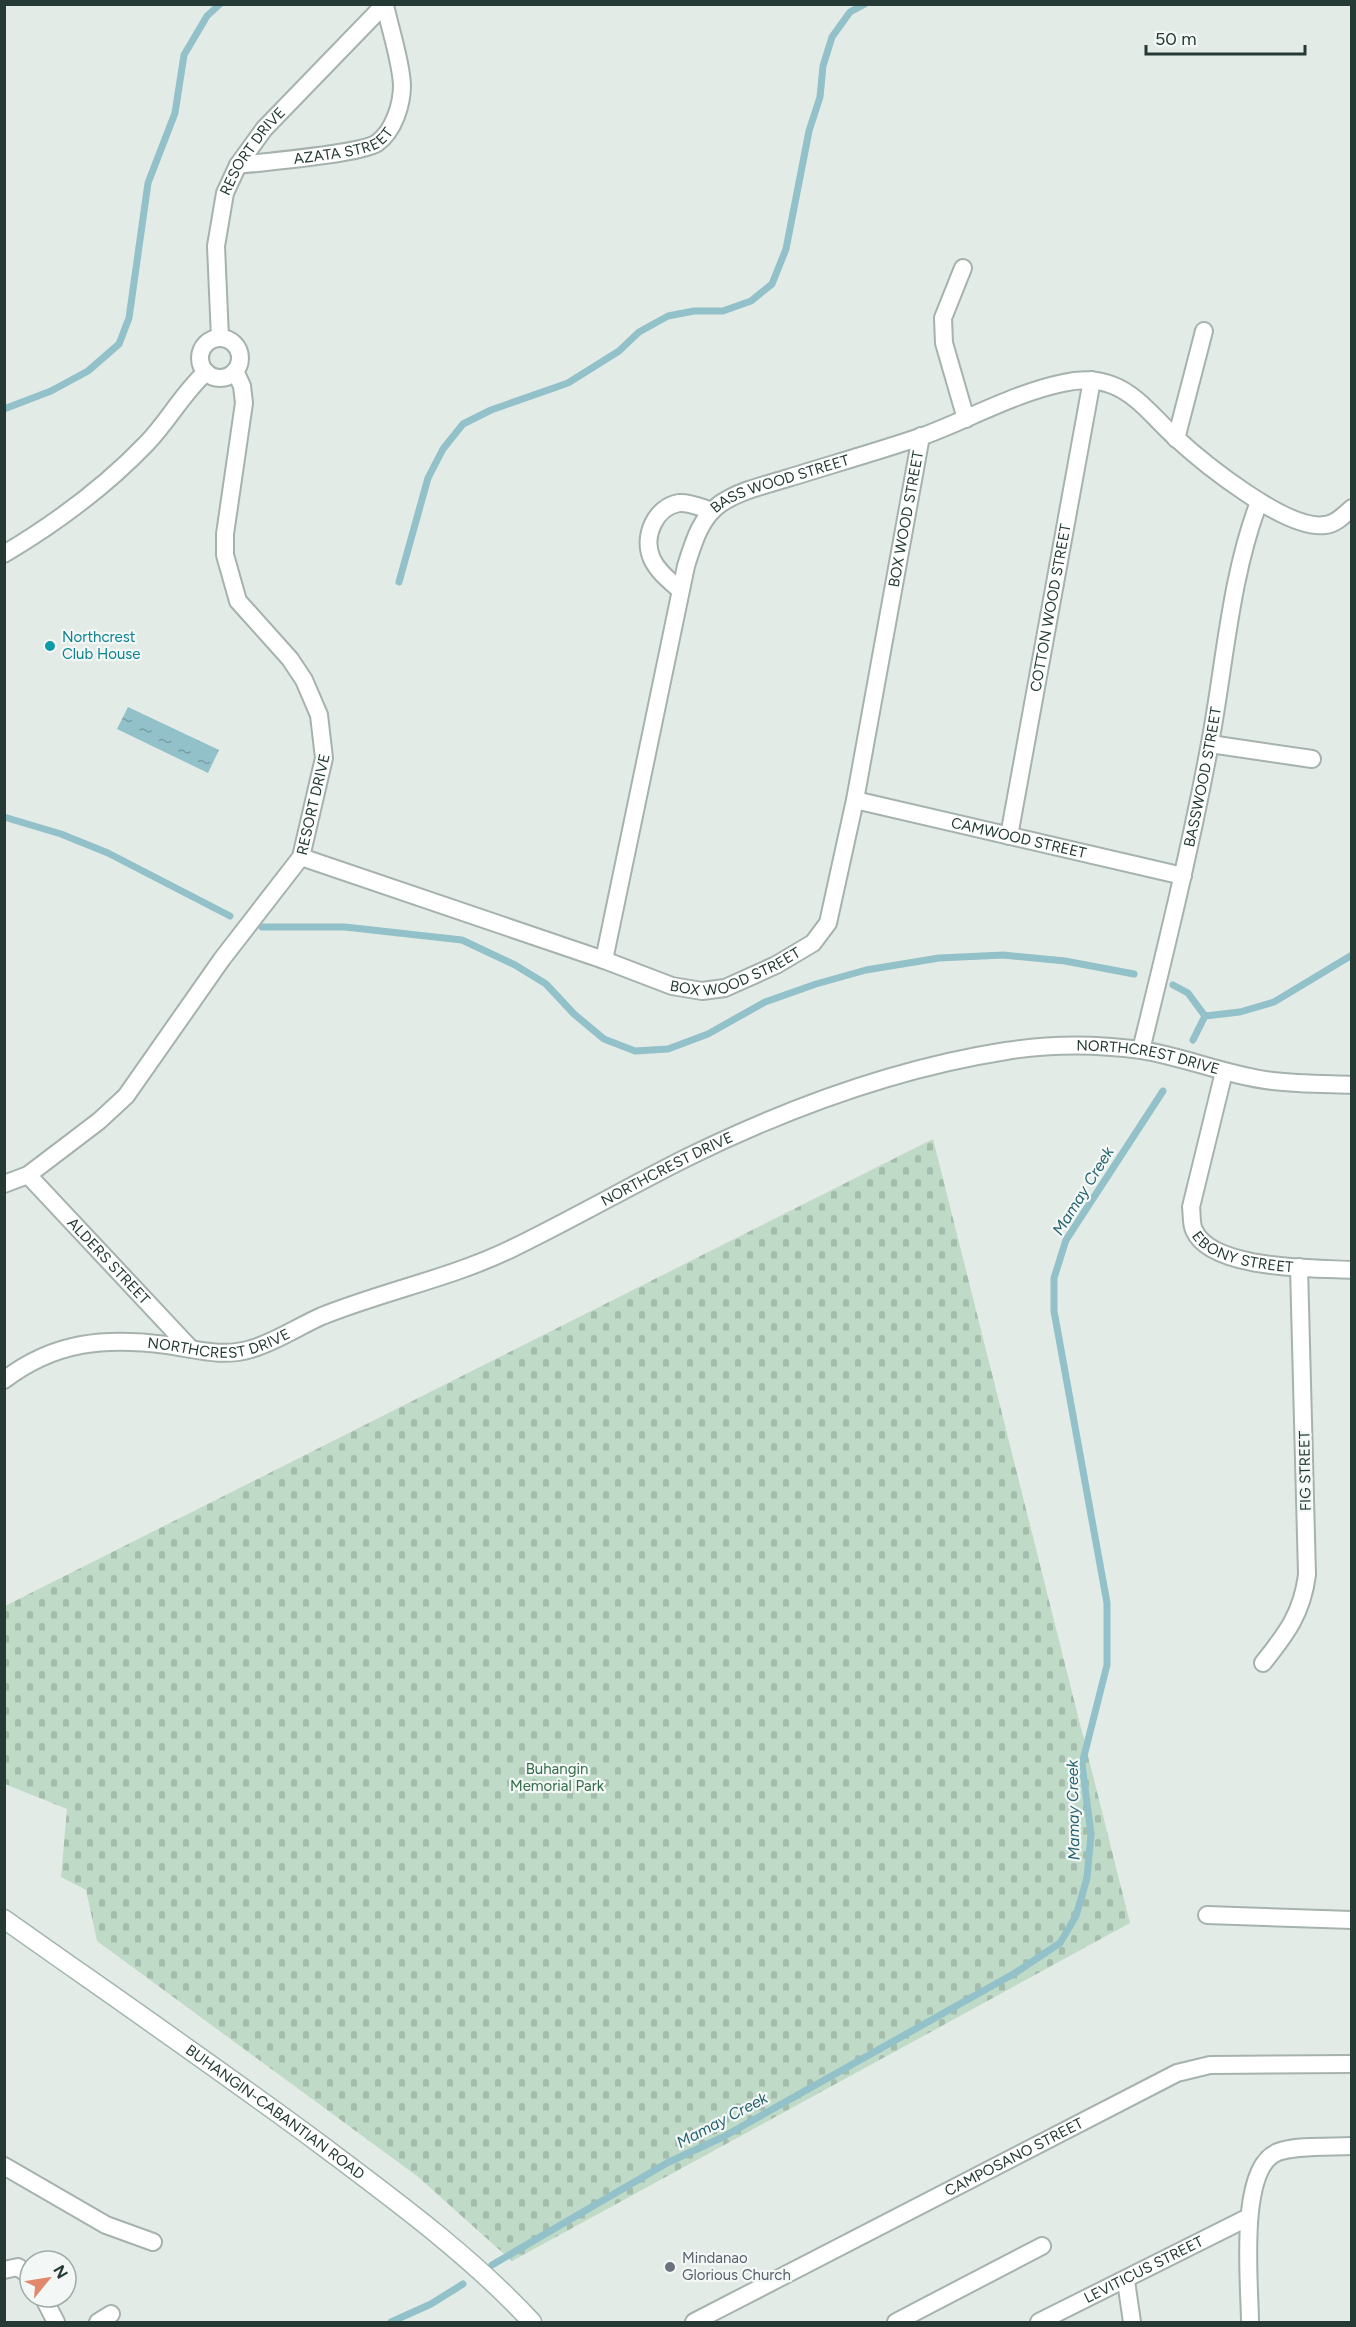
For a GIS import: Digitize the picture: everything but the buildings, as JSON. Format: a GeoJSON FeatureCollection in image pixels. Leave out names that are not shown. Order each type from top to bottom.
{"type":"FeatureCollection","features":[{"type":"Feature","properties":{"kind":"main road","name":"BUHANGIN-CABANTIAN ROAD"},"geometry":{"type":"LineString","coordinates":[[4,1919],[273,2109],[392,2198],[508,2296],[532,2322]]}},
{"type":"Feature","properties":{"kind":"street","name":"AZATA STREET"},"geometry":{"type":"LineString","coordinates":[[238,165],[354,150],[377,143],[391,127],[399,108],[402,84],[385,5]]}},
{"type":"Feature","properties":{"kind":"street","name":"RESORT DRIVE"},"geometry":{"type":"LineString","coordinates":[[220,338],[216,246],[225,193],[238,165],[264,129],[385,5]]}},
{"type":"Feature","properties":{"kind":"street"},"geometry":{"type":"LineString","coordinates":[[963,268],[943,318],[944,343],[966,419]]}},
{"type":"Feature","properties":{"kind":"street"},"geometry":{"type":"LineString","coordinates":[[1176,439],[1204,331]]}},
{"type":"Feature","properties":{"kind":"street"},"geometry":{"type":"LineString","coordinates":[[220,338],[236,347],[240,360],[235,371],[220,378],[206,372],[200,362],[202,350],[209,341],[220,338]]}},
{"type":"Feature","properties":{"kind":"street","name":"RESORT DRIVE"},"geometry":{"type":"LineString","coordinates":[[4,1184],[28,1174],[99,1121],[126,1096],[222,959],[301,856],[324,758],[319,715],[304,680],[290,659],[238,601],[229,578],[225,534],[244,403],[242,386],[235,371]]}},
{"type":"Feature","properties":{"kind":"street"},"geometry":{"type":"LineString","coordinates":[[4,554],[34,536],[113,477],[149,441],[182,398],[206,372]]}},
{"type":"Feature","properties":{"kind":"street","name":"BASS WOOD STREET"},"geometry":{"type":"LineString","coordinates":[[604,960],[680,590],[693,544],[711,511],[736,495],[921,436],[1036,390],[1065,382],[1092,380],[1114,386],[1140,404],[1176,439],[1259,502],[1307,524],[1325,525],[1338,520],[1352,508]]}},
{"type":"Feature","properties":{"kind":"street","name":"COTTON WOOD STREET"},"geometry":{"type":"LineString","coordinates":[[1009,836],[1092,380]]}},
{"type":"Feature","properties":{"kind":"street","name":"BOX WOOD STREET"},"geometry":{"type":"LineString","coordinates":[[301,856],[604,960],[672,986],[702,991],[725,988],[776,965],[813,943],[828,923],[855,800],[921,436]]}},
{"type":"Feature","properties":{"kind":"street","name":"BASSWOOD STREET"},"geometry":{"type":"LineString","coordinates":[[1141,1050],[1184,876],[1210,744],[1242,554],[1259,502]]}},
{"type":"Feature","properties":{"kind":"street"},"geometry":{"type":"LineString","coordinates":[[680,590],[657,568],[650,556],[648,542],[651,527],[668,507],[681,503],[711,511]]}},
{"type":"Feature","properties":{"kind":"street"},"geometry":{"type":"LineString","coordinates":[[1210,744],[1312,759]]}},
{"type":"Feature","properties":{"kind":"street","name":"CAMWOOD STREET"},"geometry":{"type":"LineString","coordinates":[[855,800],[1184,876]]}},
{"type":"Feature","properties":{"kind":"street","name":"NORTHCREST DRIVE"},"geometry":{"type":"LineString","coordinates":[[4,1380],[17,1370],[67,1346],[112,1341],[220,1354],[253,1349],[322,1316],[405,1287],[457,1272],[509,1250],[690,1156],[812,1102],[934,1066],[1007,1051],[1075,1046],[1141,1050],[1224,1072],[1273,1081],[1352,1085]]}},
{"type":"Feature","properties":{"kind":"street","name":"EBONY STREET"},"geometry":{"type":"LineString","coordinates":[[1224,1072],[1191,1207],[1193,1229],[1203,1243],[1219,1252],[1272,1265],[1352,1270]]}},
{"type":"Feature","properties":{"kind":"street","name":"ALDERS STREET"},"geometry":{"type":"LineString","coordinates":[[28,1174],[191,1349]]}},
{"type":"Feature","properties":{"kind":"street","name":"FIG STREET"},"geometry":{"type":"LineString","coordinates":[[1263,1663],[1294,1621],[1304,1600],[1307,1575],[1299,1267]]}},
{"type":"Feature","properties":{"kind":"street"},"geometry":{"type":"LineString","coordinates":[[1207,1915],[1352,1920]]}},
{"type":"Feature","properties":{"kind":"street","name":"CAMPOSANO STREET"},"geometry":{"type":"LineString","coordinates":[[694,2322],[829,2256],[1177,2073],[1210,2065],[1352,2064]]}},
{"type":"Feature","properties":{"kind":"street"},"geometry":{"type":"LineString","coordinates":[[1250,2322],[1249,2217],[1255,2180],[1270,2156],[1287,2150],[1352,2146]]}},
{"type":"Feature","properties":{"kind":"street"},"geometry":{"type":"LineString","coordinates":[[4,2166],[106,2225],[153,2242]]}},
{"type":"Feature","properties":{"kind":"street","name":"LEVITICUS STREET"},"geometry":{"type":"LineString","coordinates":[[1039,2322],[1126,2281],[1249,2217]]}},
{"type":"Feature","properties":{"kind":"street"},"geometry":{"type":"LineString","coordinates":[[896,2322],[1042,2246]]}},
{"type":"Feature","properties":{"kind":"street"},"geometry":{"type":"LineString","coordinates":[[1126,2281],[1132,2322]]}},
{"type":"Feature","properties":{"kind":"green space","name":"Buhangin Memorial Park"},"geometry":{"type":"Polygon","coordinates":[[[933,1139],[1130,1923],[512,2261],[417,2176],[97,1941],[86,1890],[61,1877],[67,1809],[5,1784],[5,1606],[933,1139]]]}},
{"type":"Feature","properties":{"kind":"water"},"geometry":{"type":"Polygon","coordinates":[[[128,707],[219,750],[208,773],[117,729],[128,707]]]}},
{"type":"Feature","properties":{"kind":"waterway"},"geometry":{"type":"LineString","coordinates":[[4,409],[51,391],[88,371],[119,344],[129,318],[148,183],[175,113],[184,55],[207,16],[220,4]]}},
{"type":"Feature","properties":{"kind":"waterway"},"geometry":{"type":"LineString","coordinates":[[399,582],[428,478],[443,449],[463,424],[491,410],[568,383],[619,351],[639,332],[668,316],[694,311],[723,311],[751,301],[772,284],[786,249],[809,131],[820,97],[823,66],[832,37],[850,12],[865,4]]}},
{"type":"Feature","properties":{"kind":"waterway"},"geometry":{"type":"LineString","coordinates":[[4,817],[61,834],[108,853],[230,916]]}},
{"type":"Feature","properties":{"kind":"waterway"},"geometry":{"type":"LineString","coordinates":[[262,927],[345,927],[462,940],[515,965],[546,984],[574,1014],[604,1039],[635,1051],[668,1049],[708,1034],[765,1002],[816,984],[866,970],[939,958],[1003,955],[1065,961],[1134,974]]}},
{"type":"Feature","properties":{"kind":"waterway"},"geometry":{"type":"LineString","coordinates":[[1205,1016],[1240,1012],[1274,1002],[1352,955]]}},
{"type":"Feature","properties":{"kind":"waterway"},"geometry":{"type":"LineString","coordinates":[[1173,985],[1188,993],[1205,1016]]}},
{"type":"Feature","properties":{"kind":"waterway","name":"Mamay Creek"},"geometry":{"type":"LineString","coordinates":[[1193,1040],[1205,1016]]}},
{"type":"Feature","properties":{"kind":"waterway","name":"Mamay Creek"},"geometry":{"type":"LineString","coordinates":[[492,2265],[667,2163],[723,2137],[1015,1973],[1060,1943],[1076,1916],[1087,1878],[1091,1834],[1082,1764],[1107,1665],[1107,1603],[1054,1311],[1054,1278],[1066,1240],[1163,1091]]}},
{"type":"Feature","properties":{"kind":"waterway","name":"Mamay Creek"},"geometry":{"type":"LineString","coordinates":[[391,2322],[431,2304],[463,2284]]}},
{"type":"Feature","properties":{"kind":"place","name":"Northcrest Club House"},"geometry":{"type":"Point","coordinates":[50,646]}},
{"type":"Feature","properties":{"kind":"place","name":"Mindanao Glorious Church"},"geometry":{"type":"Point","coordinates":[670,2267]}}]}
